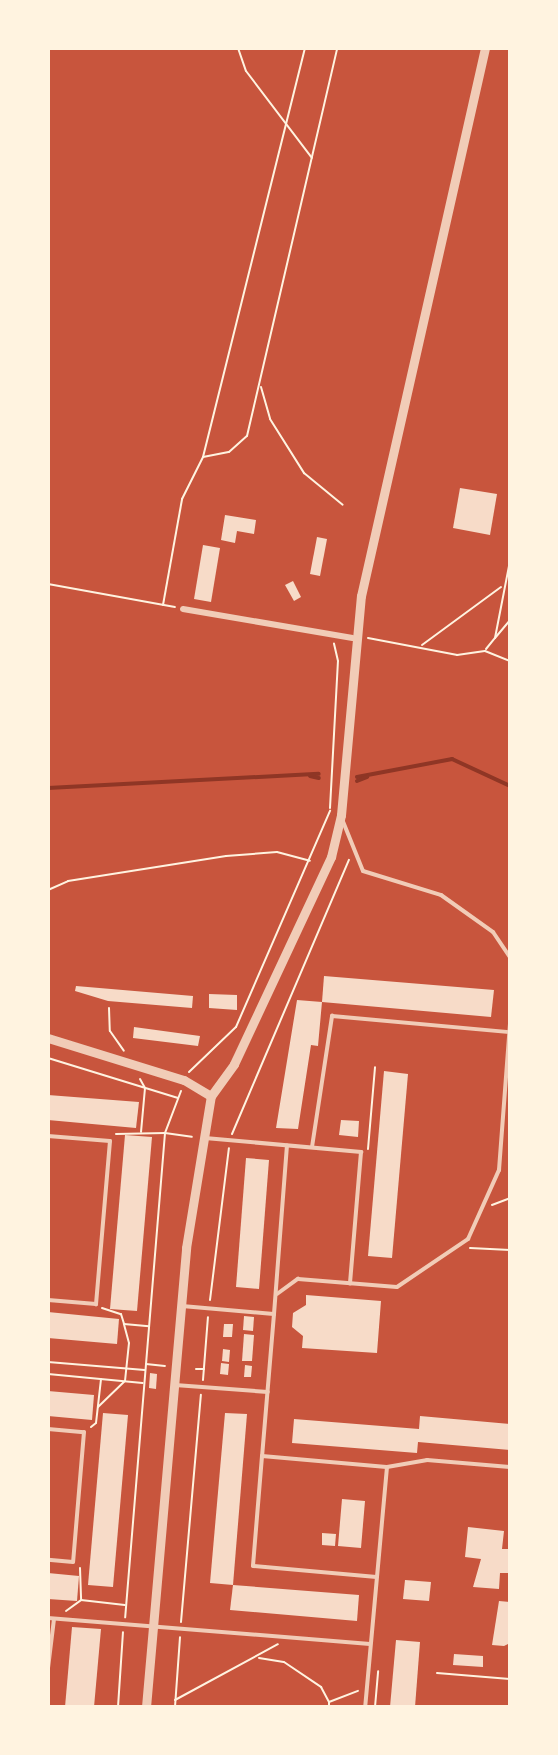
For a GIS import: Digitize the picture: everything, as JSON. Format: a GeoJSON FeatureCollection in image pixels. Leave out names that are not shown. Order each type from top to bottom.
{"type":"FeatureCollection","features":[{"type":"Feature","properties":{"kind":"street"},"geometry":{"type":"LineString","coordinates":[[146,1707],[181,1306],[211,1096],[234,1064],[321,882],[341,815],[353,638],[485,48]]}},
{"type":"Feature","properties":{"kind":"street"},"geometry":{"type":"LineString","coordinates":[[183,609],[353,638]]}},
{"type":"Feature","properties":{"kind":"street"},"geometry":{"type":"LineString","coordinates":[[48,1038],[184,1080],[211,1096]]}},
{"type":"Feature","properties":{"kind":"lane"},"geometry":{"type":"LineString","coordinates":[[341,815],[363,870],[441,895],[493,932],[510,957]]}},
{"type":"Feature","properties":{"kind":"lane"},"geometry":{"type":"LineString","coordinates":[[312,1148],[332,1016],[509,1032]]}},
{"type":"Feature","properties":{"kind":"lane"},"geometry":{"type":"LineString","coordinates":[[277,1294],[298,1279],[397,1287],[420,1275],[468,1239],[499,1170],[510,1023]]}},
{"type":"Feature","properties":{"kind":"lane"},"geometry":{"type":"LineString","coordinates":[[48,1136],[110,1141],[96,1304],[48,1300]]}},
{"type":"Feature","properties":{"kind":"lane"},"geometry":{"type":"LineString","coordinates":[[204,1138],[361,1152],[350,1284]]}},
{"type":"Feature","properties":{"kind":"lane"},"geometry":{"type":"LineString","coordinates":[[288,1145],[253,1566],[377,1577]]}},
{"type":"Feature","properties":{"kind":"lane"},"geometry":{"type":"LineString","coordinates":[[181,1306],[274,1314]]}},
{"type":"Feature","properties":{"kind":"lane"},"geometry":{"type":"LineString","coordinates":[[174,1385],[268,1392]]}},
{"type":"Feature","properties":{"kind":"lane"},"geometry":{"type":"LineString","coordinates":[[48,1429],[84,1432],[73,1562],[48,1560]]}},
{"type":"Feature","properties":{"kind":"lane"},"geometry":{"type":"LineString","coordinates":[[262,1456],[387,1467],[427,1460],[510,1467]]}},
{"type":"Feature","properties":{"kind":"lane"},"geometry":{"type":"LineString","coordinates":[[365,1707],[387,1467]]}},
{"type":"Feature","properties":{"kind":"lane"},"geometry":{"type":"LineString","coordinates":[[48,1618],[370,1644]]}},
{"type":"Feature","properties":{"kind":"lane"},"geometry":{"type":"LineString","coordinates":[[48,1668],[54,1619]]}},
{"type":"Feature","properties":{"kind":"path"},"geometry":{"type":"LineString","coordinates":[[238,48],[246,71],[283,123],[312,158]]}},
{"type":"Feature","properties":{"kind":"path"},"geometry":{"type":"LineString","coordinates":[[163,605],[182,499],[203,457],[283,123],[305,48]]}},
{"type":"Feature","properties":{"kind":"path"},"geometry":{"type":"LineString","coordinates":[[203,457],[229,452],[247,435],[261,385],[337,48]]}},
{"type":"Feature","properties":{"kind":"path"},"geometry":{"type":"LineString","coordinates":[[261,385],[270,419],[304,473],[343,504]]}},
{"type":"Feature","properties":{"kind":"path"},"geometry":{"type":"LineString","coordinates":[[495,638],[501,587],[510,561]]}},
{"type":"Feature","properties":{"kind":"path"},"geometry":{"type":"LineString","coordinates":[[48,584],[183,609]]}},
{"type":"Feature","properties":{"kind":"path"},"geometry":{"type":"LineString","coordinates":[[422,645],[501,587]]}},
{"type":"Feature","properties":{"kind":"path"},"geometry":{"type":"LineString","coordinates":[[485,651],[510,620]]}},
{"type":"Feature","properties":{"kind":"path"},"geometry":{"type":"LineString","coordinates":[[194,1062],[236,1027],[330,811],[338,661],[332,634]]}},
{"type":"Feature","properties":{"kind":"path"},"geometry":{"type":"LineString","coordinates":[[353,638],[422,645],[457,656],[485,651],[510,661]]}},
{"type":"Feature","properties":{"kind":"path"},"geometry":{"type":"LineString","coordinates":[[330,811],[341,815]]}},
{"type":"Feature","properties":{"kind":"path"},"geometry":{"type":"LineString","coordinates":[[175,1707],[221,1181],[231,1140],[354,849]]}},
{"type":"Feature","properties":{"kind":"path"},"geometry":{"type":"LineString","coordinates":[[48,890],[69,881],[226,856],[277,852],[310,861]]}},
{"type":"Feature","properties":{"kind":"path"},"geometry":{"type":"LineString","coordinates":[[48,1058],[178,1098],[165,1133],[118,1707]]}},
{"type":"Feature","properties":{"kind":"path"},"geometry":{"type":"LineString","coordinates":[[374,1072],[375,1067]]}},
{"type":"Feature","properties":{"kind":"path"},"geometry":{"type":"LineString","coordinates":[[141,1132],[145,1088]]}},
{"type":"Feature","properties":{"kind":"path"},"geometry":{"type":"LineString","coordinates":[[110,1141],[120,1130],[204,1138]]}},
{"type":"Feature","properties":{"kind":"path"},"geometry":{"type":"LineString","coordinates":[[481,1209],[510,1198]]}},
{"type":"Feature","properties":{"kind":"path"},"geometry":{"type":"LineString","coordinates":[[462,1254],[472,1247],[510,1250]]}},
{"type":"Feature","properties":{"kind":"path"},"geometry":{"type":"LineString","coordinates":[[96,1304],[121,1314],[124,1324],[126,1368],[125,1381],[98,1407]]}},
{"type":"Feature","properties":{"kind":"path"},"geometry":{"type":"LineString","coordinates":[[124,1324],[149,1326]]}},
{"type":"Feature","properties":{"kind":"path"},"geometry":{"type":"LineString","coordinates":[[48,1362],[145,1370]]}},
{"type":"Feature","properties":{"kind":"path"},"geometry":{"type":"LineString","coordinates":[[146,1364],[165,1366]]}},
{"type":"Feature","properties":{"kind":"path"},"geometry":{"type":"LineString","coordinates":[[196,1369],[204,1370]]}},
{"type":"Feature","properties":{"kind":"path"},"geometry":{"type":"LineString","coordinates":[[48,1374],[143,1383]]}},
{"type":"Feature","properties":{"kind":"path"},"geometry":{"type":"LineString","coordinates":[[84,1432],[96,1423],[101,1379]]}},
{"type":"Feature","properties":{"kind":"path"},"geometry":{"type":"LineString","coordinates":[[73,1562],[84,1571],[81,1600]]}},
{"type":"Feature","properties":{"kind":"path"},"geometry":{"type":"LineString","coordinates":[[54,1619],[81,1600],[126,1605]]}},
{"type":"Feature","properties":{"kind":"path"},"geometry":{"type":"LineString","coordinates":[[175,1700],[258,1658],[287,1637]]}},
{"type":"Feature","properties":{"kind":"path"},"geometry":{"type":"LineString","coordinates":[[258,1658],[284,1662],[321,1687],[329,1701],[329,1707]]}},
{"type":"Feature","properties":{"kind":"path"},"geometry":{"type":"LineString","coordinates":[[437,1674],[510,1679]]}},
{"type":"Feature","properties":{"kind":"path"},"geometry":{"type":"LineString","coordinates":[[329,1701],[367,1687],[376,1688]]}},
{"type":"Feature","properties":{"kind":"building"},"geometry":{"type":"Polygon","coordinates":[[[460,488],[497,494],[490,535],[453,528],[460,488]]]}},
{"type":"Feature","properties":{"kind":"building"},"geometry":{"type":"Polygon","coordinates":[[[225,515],[256,520],[254,534],[237,531],[235,543],[221,540],[225,515]]]}},
{"type":"Feature","properties":{"kind":"building"},"geometry":{"type":"Polygon","coordinates":[[[317,537],[327,539],[320,576],[310,574],[317,537]]]}},
{"type":"Feature","properties":{"kind":"building"},"geometry":{"type":"Polygon","coordinates":[[[203,545],[220,548],[211,602],[194,599],[203,545]]]}},
{"type":"Feature","properties":{"kind":"building"},"geometry":{"type":"Polygon","coordinates":[[[293,581],[301,597],[294,601],[285,585],[293,581]]]}},
{"type":"Feature","properties":{"kind":"building"},"geometry":{"type":"Polygon","coordinates":[[[324,976],[494,990],[491,1017],[322,1002],[324,976]]]}},
{"type":"Feature","properties":{"kind":"building"},"geometry":{"type":"Polygon","coordinates":[[[76,986],[193,996],[192,1008],[108,1001],[75,991],[76,986]]]}},
{"type":"Feature","properties":{"kind":"building"},"geometry":{"type":"Polygon","coordinates":[[[209,994],[237,995],[237,1010],[209,1008],[209,994]]]}},
{"type":"Feature","properties":{"kind":"building"},"geometry":{"type":"Polygon","coordinates":[[[297,1000],[322,1002],[318,1046],[311,1045],[298,1129],[276,1128],[297,1000]]]}},
{"type":"Feature","properties":{"kind":"building"},"geometry":{"type":"Polygon","coordinates":[[[134,1027],[200,1036],[198,1046],[133,1038],[134,1027]]]}},
{"type":"Feature","properties":{"kind":"building"},"geometry":{"type":"Polygon","coordinates":[[[384,1071],[408,1074],[392,1258],[368,1256],[384,1071]]]}},
{"type":"Feature","properties":{"kind":"building"},"geometry":{"type":"Polygon","coordinates":[[[48,1095],[139,1102],[136,1128],[48,1120],[48,1095]]]}},
{"type":"Feature","properties":{"kind":"building"},"geometry":{"type":"Polygon","coordinates":[[[341,1120],[359,1121],[358,1137],[339,1135],[341,1120]]]}},
{"type":"Feature","properties":{"kind":"building"},"geometry":{"type":"Polygon","coordinates":[[[125,1135],[152,1137],[137,1311],[110,1309],[125,1135]]]}},
{"type":"Feature","properties":{"kind":"building"},"geometry":{"type":"Polygon","coordinates":[[[246,1158],[269,1160],[259,1289],[236,1287],[246,1158]]]}},
{"type":"Feature","properties":{"kind":"building"},"geometry":{"type":"Polygon","coordinates":[[[306,1295],[381,1301],[377,1353],[302,1348],[303,1336],[292,1327],[293,1313],[306,1305],[306,1295]]]}},
{"type":"Feature","properties":{"kind":"building"},"geometry":{"type":"Polygon","coordinates":[[[48,1312],[119,1319],[117,1344],[48,1338],[48,1312]]]}},
{"type":"Feature","properties":{"kind":"building"},"geometry":{"type":"Polygon","coordinates":[[[244,1316],[254,1317],[253,1331],[243,1330],[244,1316]]]}},
{"type":"Feature","properties":{"kind":"building"},"geometry":{"type":"Polygon","coordinates":[[[224,1324],[233,1324],[232,1337],[223,1337],[224,1324]]]}},
{"type":"Feature","properties":{"kind":"building"},"geometry":{"type":"Polygon","coordinates":[[[244,1334],[254,1335],[252,1361],[242,1361],[244,1334]]]}},
{"type":"Feature","properties":{"kind":"building"},"geometry":{"type":"Polygon","coordinates":[[[223,1349],[230,1350],[229,1362],[222,1361],[223,1349]]]}},
{"type":"Feature","properties":{"kind":"building"},"geometry":{"type":"Polygon","coordinates":[[[221,1363],[229,1364],[228,1375],[220,1374],[221,1363]]]}},
{"type":"Feature","properties":{"kind":"building"},"geometry":{"type":"Polygon","coordinates":[[[245,1365],[252,1366],[251,1377],[244,1377],[245,1365]]]}},
{"type":"Feature","properties":{"kind":"building"},"geometry":{"type":"Polygon","coordinates":[[[150,1373],[157,1374],[156,1389],[149,1388],[150,1373]]]}},
{"type":"Feature","properties":{"kind":"building"},"geometry":{"type":"Polygon","coordinates":[[[48,1391],[94,1395],[92,1420],[48,1416],[48,1391]]]}},
{"type":"Feature","properties":{"kind":"building"},"geometry":{"type":"Polygon","coordinates":[[[103,1413],[128,1415],[113,1587],[88,1585],[103,1413]]]}},
{"type":"Feature","properties":{"kind":"building"},"geometry":{"type":"Polygon","coordinates":[[[225,1413],[247,1414],[233,1585],[210,1583],[225,1413]]]}},
{"type":"Feature","properties":{"kind":"building"},"geometry":{"type":"Polygon","coordinates":[[[420,1416],[510,1424],[510,1450],[418,1442],[417,1453],[292,1443],[294,1419],[419,1429],[420,1416]]]}},
{"type":"Feature","properties":{"kind":"building"},"geometry":{"type":"Polygon","coordinates":[[[342,1499],[365,1501],[361,1548],[338,1546],[342,1499]]]}},
{"type":"Feature","properties":{"kind":"building"},"geometry":{"type":"Polygon","coordinates":[[[468,1527],[504,1531],[502,1549],[510,1549],[510,1573],[500,1573],[499,1589],[473,1587],[481,1559],[465,1557],[468,1527]]]}},
{"type":"Feature","properties":{"kind":"building"},"geometry":{"type":"Polygon","coordinates":[[[322,1533],[336,1534],[335,1546],[322,1545],[322,1533]]]}},
{"type":"Feature","properties":{"kind":"building"},"geometry":{"type":"Polygon","coordinates":[[[48,1573],[79,1576],[77,1601],[48,1599],[48,1573]]]}},
{"type":"Feature","properties":{"kind":"building"},"geometry":{"type":"Polygon","coordinates":[[[405,1580],[431,1582],[429,1601],[403,1599],[405,1580]]]}},
{"type":"Feature","properties":{"kind":"building"},"geometry":{"type":"Polygon","coordinates":[[[233,1585],[359,1595],[357,1621],[230,1610],[233,1585]]]}},
{"type":"Feature","properties":{"kind":"building"},"geometry":{"type":"Polygon","coordinates":[[[499,1601],[510,1602],[510,1643],[504,1646],[492,1645],[499,1601]]]}},
{"type":"Feature","properties":{"kind":"building"},"geometry":{"type":"Polygon","coordinates":[[[72,1627],[101,1629],[94,1707],[65,1707],[72,1627]]]}},
{"type":"Feature","properties":{"kind":"building"},"geometry":{"type":"Polygon","coordinates":[[[396,1640],[420,1642],[415,1707],[390,1707],[396,1640]]]}},
{"type":"Feature","properties":{"kind":"building"},"geometry":{"type":"Polygon","coordinates":[[[454,1654],[483,1656],[483,1667],[453,1665],[454,1654]]]}},
{"type":"Feature","properties":{"kind":"waterway"},"geometry":{"type":"LineString","coordinates":[[357,777],[452,759],[510,786]]}},
{"type":"Feature","properties":{"kind":"waterway"},"geometry":{"type":"LineString","coordinates":[[48,788],[319,774]]}},
{"type":"Feature","properties":{"kind":"waterway"},"geometry":{"type":"LineString","coordinates":[[310,776],[319,778]]}},
{"type":"Feature","properties":{"kind":"waterway"},"geometry":{"type":"LineString","coordinates":[[357,781],[367,777]]}}]}
